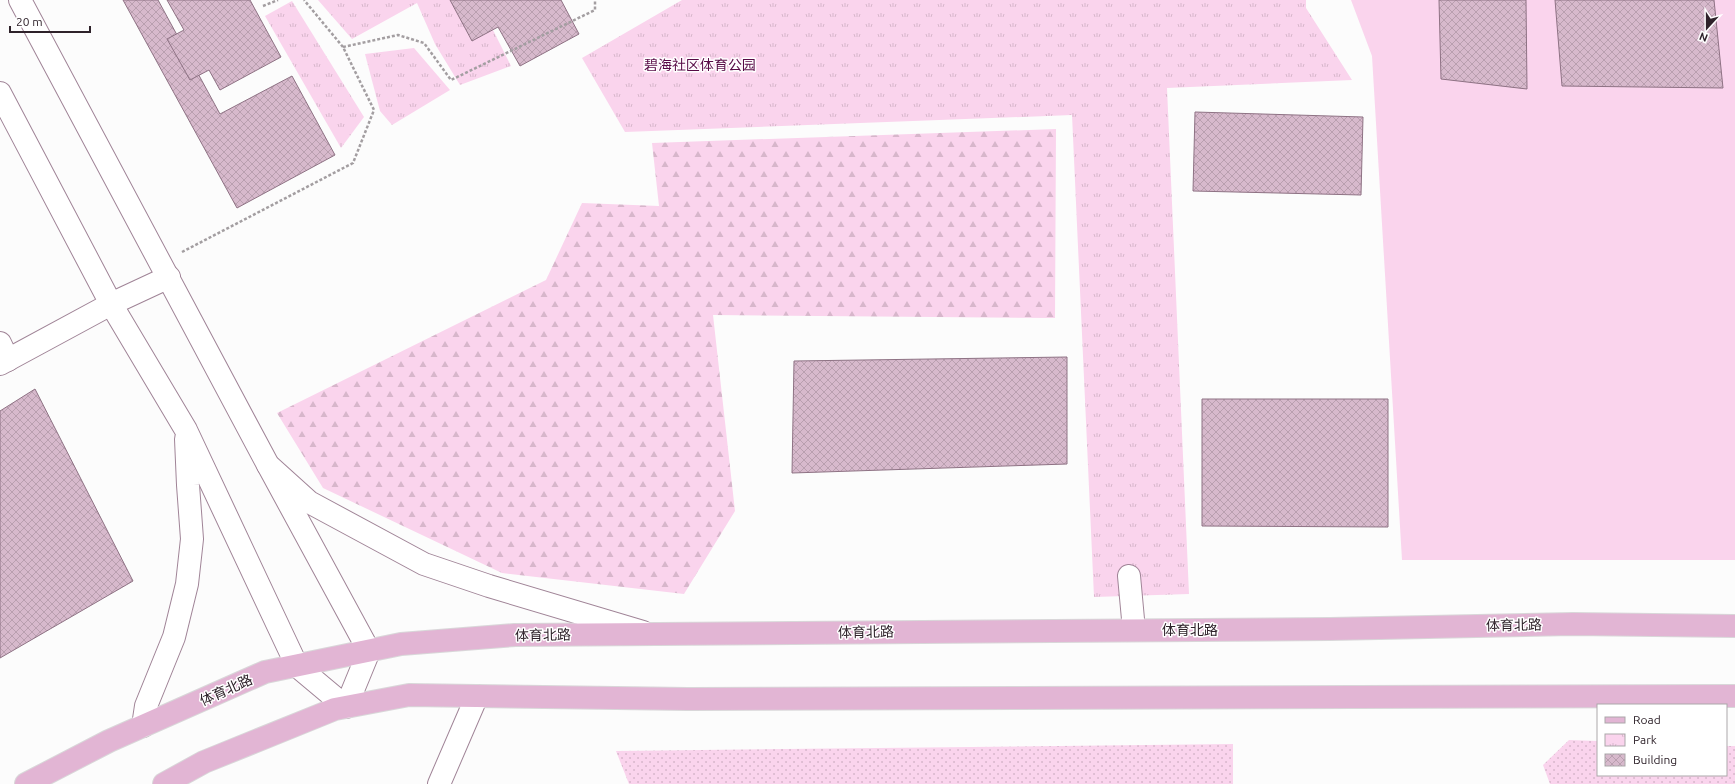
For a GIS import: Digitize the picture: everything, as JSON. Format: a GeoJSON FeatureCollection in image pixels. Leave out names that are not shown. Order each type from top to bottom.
{"type":"FeatureCollection","features":[{"type":"Feature","properties":{"kind":"main road","name":"体育北路"},"geometry":{"type":"LineString","coordinates":[[26,784],[109,741],[265,672],[401,644],[515,635],[1330,629],[1573,624],[1735,626]]}},
{"type":"Feature","properties":{"kind":"main road"},"geometry":{"type":"LineString","coordinates":[[164,784],[204,762],[335,709],[409,695],[712,699],[1735,696]]}},
{"type":"Feature","properties":{"kind":"street"},"geometry":{"type":"LineString","coordinates":[[0,93],[112,304],[186,430],[297,666],[346,707],[369,651],[20,0]]}},
{"type":"Feature","properties":{"kind":"street"},"geometry":{"type":"LineString","coordinates":[[3,356],[169,277]]}},
{"type":"Feature","properties":{"kind":"street"},"geometry":{"type":"LineString","coordinates":[[143,726],[146,706],[174,637],[187,584],[192,539],[186,430]]}},
{"type":"Feature","properties":{"kind":"street"},"geometry":{"type":"LineString","coordinates":[[268,465],[309,502],[424,564],[489,586],[649,634]]}},
{"type":"Feature","properties":{"kind":"street"},"geometry":{"type":"LineString","coordinates":[[1129,576],[1134,630]]}},
{"type":"Feature","properties":{"kind":"street"},"geometry":{"type":"LineString","coordinates":[[439,784],[477,696]]}},
{"type":"Feature","properties":{"kind":"path"},"geometry":{"type":"LineString","coordinates":[[263,6],[278,0]]}},
{"type":"Feature","properties":{"kind":"path"},"geometry":{"type":"LineString","coordinates":[[181,252],[353,163],[374,110],[342,47],[304,0]]}},
{"type":"Feature","properties":{"kind":"path"},"geometry":{"type":"LineString","coordinates":[[342,47],[398,35],[424,43],[450,80],[595,10],[595,0]]}},
{"type":"Feature","properties":{"kind":"green space"},"geometry":{"type":"Polygon","coordinates":[[[318,0],[478,0],[511,66],[460,85],[435,44],[417,3],[352,39],[318,0]]]}},
{"type":"Feature","properties":{"kind":"green space","name":"碧海社区体育公园"},"geometry":{"type":"Polygon","coordinates":[[[682,0],[1306,0],[1306,8],[1352,80],[1167,88],[1189,594],[1094,597],[1072,115],[625,132],[582,58],[682,0]]]}},
{"type":"Feature","properties":{"kind":"green space"},"geometry":{"type":"Polygon","coordinates":[[[1351,0],[1735,0],[1735,560],[1402,560],[1372,56],[1351,0]]]}},
{"type":"Feature","properties":{"kind":"green space"},"geometry":{"type":"Polygon","coordinates":[[[292,1],[364,117],[341,148],[265,16],[292,1]]]}},
{"type":"Feature","properties":{"kind":"green space"},"geometry":{"type":"Polygon","coordinates":[[[414,48],[450,90],[392,125],[380,111],[365,54],[414,48]]]}},
{"type":"Feature","properties":{"kind":"green space"},"geometry":{"type":"Polygon","coordinates":[[[1056,129],[1055,318],[713,315],[735,511],[684,594],[502,573],[323,488],[277,413],[546,280],[582,203],[659,206],[652,143],[1056,129]]]}},
{"type":"Feature","properties":{"kind":"green space"},"geometry":{"type":"Polygon","coordinates":[[[1569,740],[1597,741],[1597,776],[1727,776],[1727,746],[1735,746],[1735,784],[1550,784],[1543,765],[1569,740]]]}},
{"type":"Feature","properties":{"kind":"green space"},"geometry":{"type":"Polygon","coordinates":[[[1233,744],[1233,784],[629,784],[616,751],[1233,744]]]}},
{"type":"Feature","properties":{"kind":"building"},"geometry":{"type":"Polygon","coordinates":[[[123,0],[158,0],[220,114],[292,76],[335,155],[237,208],[123,0]]]}},
{"type":"Feature","properties":{"kind":"building"},"geometry":{"type":"Polygon","coordinates":[[[167,0],[250,0],[281,57],[220,90],[209,70],[190,80],[167,39],[184,30],[167,0]]]}},
{"type":"Feature","properties":{"kind":"building"},"geometry":{"type":"Polygon","coordinates":[[[450,0],[561,0],[579,34],[520,66],[498,27],[472,41],[450,0]]]}},
{"type":"Feature","properties":{"kind":"building"},"geometry":{"type":"Polygon","coordinates":[[[1439,0],[1526,0],[1527,89],[1441,79],[1439,0]]]}},
{"type":"Feature","properties":{"kind":"building"},"geometry":{"type":"Polygon","coordinates":[[[1555,0],[1714,0],[1723,88],[1562,86],[1555,0]]]}},
{"type":"Feature","properties":{"kind":"building"},"geometry":{"type":"Polygon","coordinates":[[[1195,112],[1363,117],[1361,195],[1193,191],[1195,112]]]}},
{"type":"Feature","properties":{"kind":"building"},"geometry":{"type":"Polygon","coordinates":[[[1067,357],[1067,464],[792,473],[794,361],[1067,357]]]}},
{"type":"Feature","properties":{"kind":"building"},"geometry":{"type":"Polygon","coordinates":[[[35,389],[133,581],[0,658],[0,411],[35,389]]]}},
{"type":"Feature","properties":{"kind":"building"},"geometry":{"type":"Polygon","coordinates":[[[1202,399],[1388,399],[1388,527],[1202,526],[1202,399]]]}}]}
